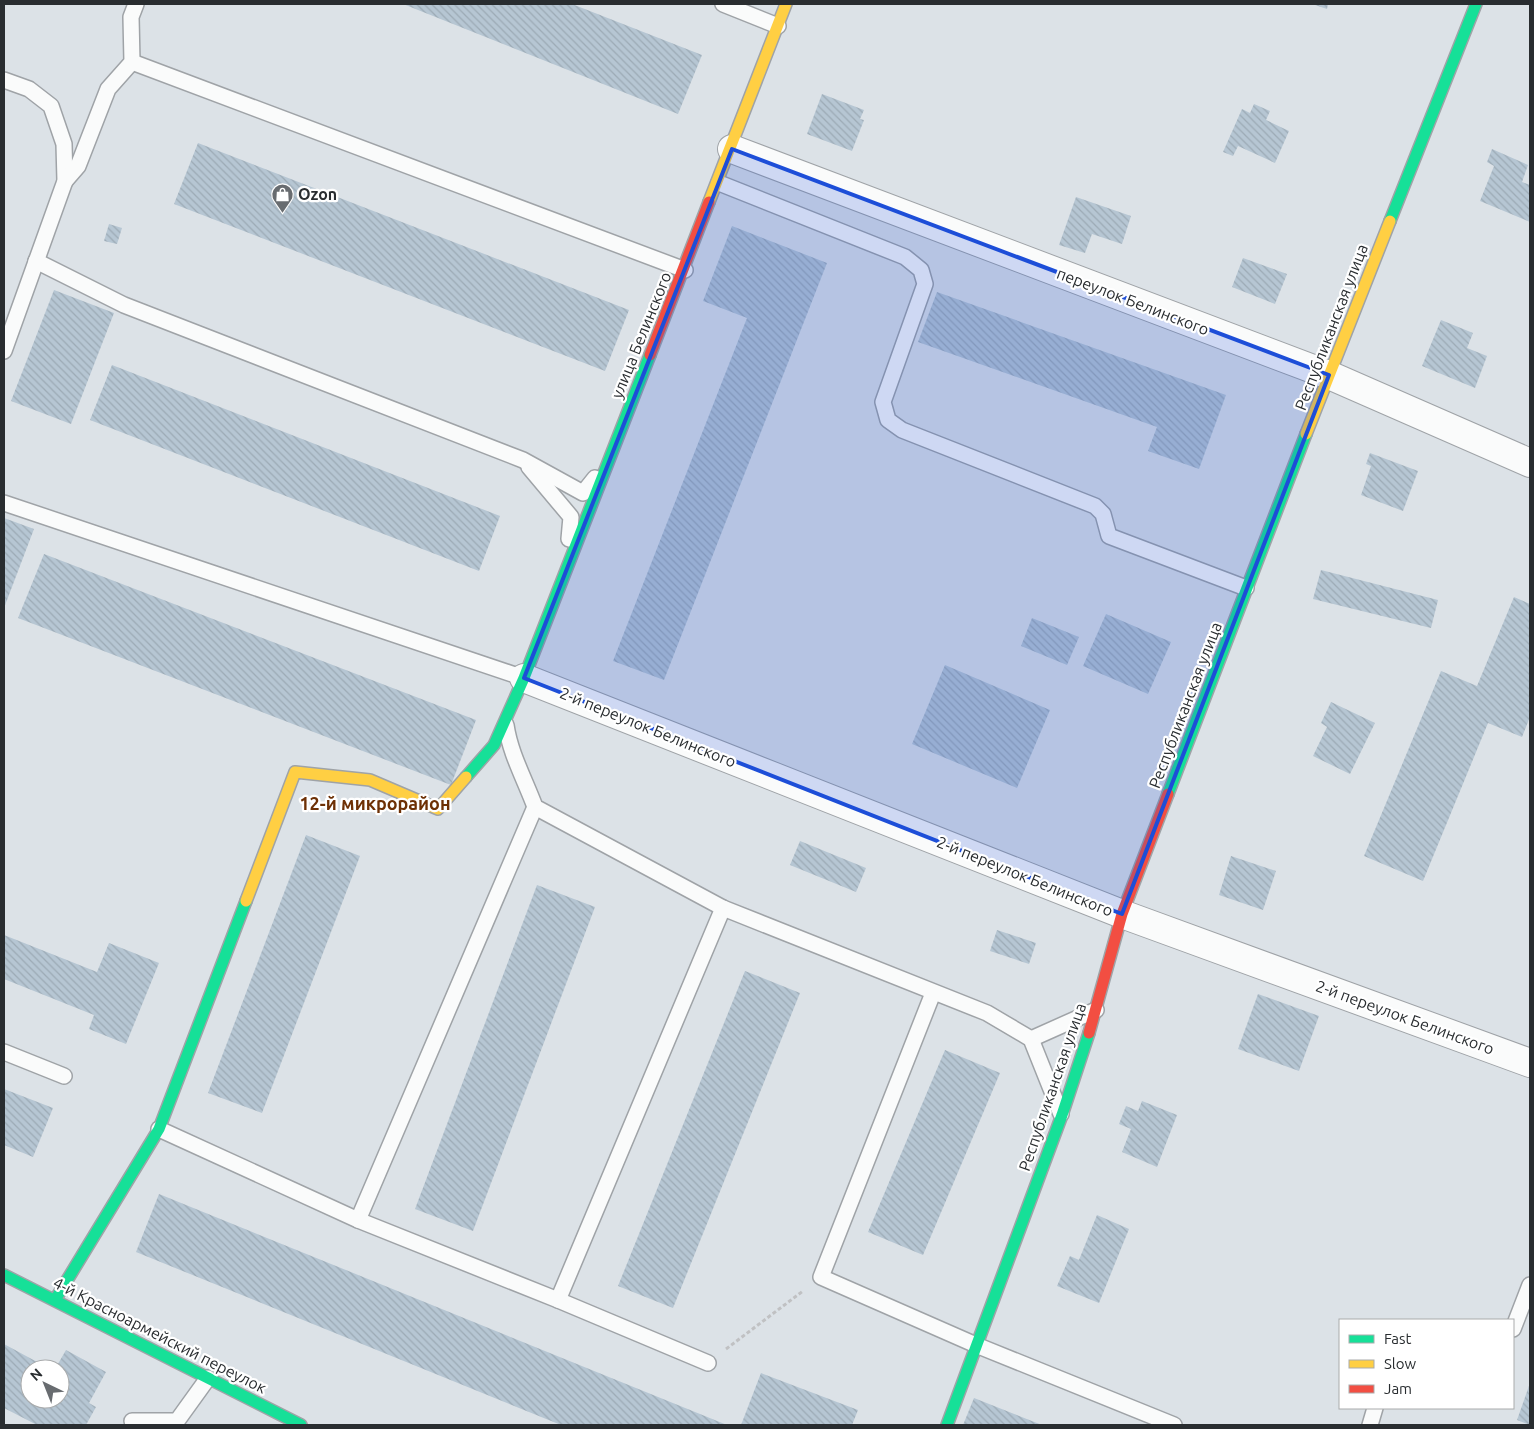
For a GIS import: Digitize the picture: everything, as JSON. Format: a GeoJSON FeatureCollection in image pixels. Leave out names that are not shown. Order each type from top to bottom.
{"type":"FeatureCollection","features":[{"type":"Feature","properties":{"kind":"street","name":"улица Белинского"},"geometry":{"type":"LineString","coordinates":[[159,1129],[296,772],[370,780],[438,809],[494,745],[524,678],[685,270],[786,4]]}},
{"type":"Feature","properties":{"kind":"street","name":"Республиканская улица"},"geometry":{"type":"LineString","coordinates":[[947,1425],[1062,1115],[1096,1010],[1122,914],[1246,588],[1476,4]]}},
{"type":"Feature","properties":{"kind":"street","name":"переулок Белинского"},"geometry":{"type":"LineString","coordinates":[[732,149],[1329,375],[1530,463]]}},
{"type":"Feature","properties":{"kind":"street","name":"2-й переулок Белинского"},"geometry":{"type":"LineString","coordinates":[[524,678],[1122,914],[1530,1063]]}},
{"type":"Feature","properties":{"kind":"street"},"geometry":{"type":"LineString","coordinates":[[55,1300],[159,1129]]}},
{"type":"Feature","properties":{"kind":"street","name":"4-й Красноармейский переулок"},"geometry":{"type":"LineString","coordinates":[[4,1275],[301,1425]]}},
{"type":"Feature","properties":{"kind":"lane"},"geometry":{"type":"LineString","coordinates":[[65,180],[78,166],[108,89],[132,62],[131,17],[136,4]]}},
{"type":"Feature","properties":{"kind":"lane"},"geometry":{"type":"LineString","coordinates":[[723,4],[778,26]]}},
{"type":"Feature","properties":{"kind":"lane"},"geometry":{"type":"LineString","coordinates":[[132,62],[685,270]]}},
{"type":"Feature","properties":{"kind":"lane"},"geometry":{"type":"LineString","coordinates":[[4,80],[29,90],[51,106],[64,144],[65,180],[4,351]]}},
{"type":"Feature","properties":{"kind":"lane"},"geometry":{"type":"LineString","coordinates":[[718,183],[905,257],[921,270],[925,284],[883,402],[888,420],[902,430],[1094,506],[1102,514],[1109,536],[1246,588]]}},
{"type":"Feature","properties":{"kind":"lane"},"geometry":{"type":"LineString","coordinates":[[36,261],[124,305],[523,460],[583,493],[609,461]]}},
{"type":"Feature","properties":{"kind":"lane"},"geometry":{"type":"LineString","coordinates":[[523,460],[571,517],[566,570]]}},
{"type":"Feature","properties":{"kind":"lane"},"geometry":{"type":"LineString","coordinates":[[4,503],[524,678]]}},
{"type":"Feature","properties":{"kind":"lane"},"geometry":{"type":"LineString","coordinates":[[505,721],[508,744],[520,767],[535,807],[723,908],[987,1013],[1031,1039],[1062,1115]]}},
{"type":"Feature","properties":{"kind":"lane"},"geometry":{"type":"LineString","coordinates":[[358,1220],[535,807]]}},
{"type":"Feature","properties":{"kind":"lane"},"geometry":{"type":"LineString","coordinates":[[558,1300],[723,908]]}},
{"type":"Feature","properties":{"kind":"lane"},"geometry":{"type":"LineString","coordinates":[[933,993],[821,1277],[976,1345],[1174,1425]]}},
{"type":"Feature","properties":{"kind":"lane"},"geometry":{"type":"LineString","coordinates":[[1031,1039],[1096,1010]]}},
{"type":"Feature","properties":{"kind":"lane"},"geometry":{"type":"LineString","coordinates":[[4,1052],[64,1076]]}},
{"type":"Feature","properties":{"kind":"lane"},"geometry":{"type":"LineString","coordinates":[[159,1129],[358,1220],[558,1300],[708,1364]]}},
{"type":"Feature","properties":{"kind":"lane"},"geometry":{"type":"LineString","coordinates":[[1514,1326],[1530,1285]]}},
{"type":"Feature","properties":{"kind":"lane"},"geometry":{"type":"LineString","coordinates":[[132,1421],[178,1421],[208,1378]]}},
{"type":"Feature","properties":{"kind":"lane"},"geometry":{"type":"LineString","coordinates":[[1370,1425],[1376,1409]]}},
{"type":"Feature","properties":{"kind":"path"},"geometry":{"type":"LineString","coordinates":[[708,1364],[821,1277]]}},
{"type":"Feature","properties":{"kind":"highlighted area"},"geometry":{"type":"Polygon","coordinates":[[[732,149],[1329,375],[1122,914],[524,678],[732,149]]]}},
{"type":"Feature","properties":{"kind":"building"},"geometry":{"type":"Polygon","coordinates":[[[403,4],[572,4],[702,55],[678,114],[403,4]]]}},
{"type":"Feature","properties":{"kind":"building"},"geometry":{"type":"Polygon","coordinates":[[[1312,4],[1328,4],[1327,9],[1312,4]]]}},
{"type":"Feature","properties":{"kind":"building"},"geometry":{"type":"Polygon","coordinates":[[[822,94],[864,110],[860,119],[864,120],[852,151],[807,134],[822,94]]]}},
{"type":"Feature","properties":{"kind":"building"},"geometry":{"type":"Polygon","coordinates":[[[1254,104],[1270,111],[1266,120],[1289,131],[1275,163],[1238,146],[1233,156],[1223,152],[1242,109],[1250,113],[1254,104]]]}},
{"type":"Feature","properties":{"kind":"building"},"geometry":{"type":"Polygon","coordinates":[[[198,143],[629,310],[605,371],[174,204],[198,143]]]}},
{"type":"Feature","properties":{"kind":"building"},"geometry":{"type":"Polygon","coordinates":[[[1492,149],[1528,165],[1522,182],[1530,185],[1530,222],[1480,201],[1494,166],[1487,162],[1492,149]]]}},
{"type":"Feature","properties":{"kind":"building"},"geometry":{"type":"Polygon","coordinates":[[[1076,197],[1131,216],[1122,244],[1092,234],[1085,253],[1059,245],[1076,197]]]}},
{"type":"Feature","properties":{"kind":"building"},"geometry":{"type":"Polygon","coordinates":[[[109,224],[122,228],[117,244],[104,241],[109,224]]]}},
{"type":"Feature","properties":{"kind":"building"},"geometry":{"type":"Polygon","coordinates":[[[732,226],[827,263],[664,680],[613,661],[747,318],[703,301],[732,226]]]}},
{"type":"Feature","properties":{"kind":"building"},"geometry":{"type":"Polygon","coordinates":[[[1243,258],[1287,274],[1275,304],[1232,287],[1243,258]]]}},
{"type":"Feature","properties":{"kind":"building"},"geometry":{"type":"Polygon","coordinates":[[[54,290],[114,313],[71,424],[11,401],[54,290]]]}},
{"type":"Feature","properties":{"kind":"building"},"geometry":{"type":"Polygon","coordinates":[[[937,292],[1226,395],[1199,469],[1148,451],[1157,427],[918,342],[937,292]]]}},
{"type":"Feature","properties":{"kind":"building"},"geometry":{"type":"Polygon","coordinates":[[[1441,320],[1473,333],[1467,348],[1487,356],[1475,388],[1422,366],[1441,320]]]}},
{"type":"Feature","properties":{"kind":"building"},"geometry":{"type":"Polygon","coordinates":[[[112,365],[500,516],[479,571],[90,420],[112,365]]]}},
{"type":"Feature","properties":{"kind":"building"},"geometry":{"type":"Polygon","coordinates":[[[1370,453],[1418,471],[1403,511],[1361,495],[1371,466],[1366,464],[1370,453]]]}},
{"type":"Feature","properties":{"kind":"building"},"geometry":{"type":"Polygon","coordinates":[[[4,518],[34,529],[4,608],[4,518]]]}},
{"type":"Feature","properties":{"kind":"building"},"geometry":{"type":"Polygon","coordinates":[[[44,554],[476,720],[451,785],[18,618],[44,554]]]}},
{"type":"Feature","properties":{"kind":"building"},"geometry":{"type":"Polygon","coordinates":[[[1321,570],[1438,600],[1431,628],[1313,599],[1321,570]]]}},
{"type":"Feature","properties":{"kind":"building"},"geometry":{"type":"Polygon","coordinates":[[[1514,597],[1530,604],[1530,717],[1522,737],[1488,723],[1423,881],[1364,856],[1441,671],[1477,686],[1514,597]]]}},
{"type":"Feature","properties":{"kind":"building"},"geometry":{"type":"Polygon","coordinates":[[[1106,614],[1171,642],[1148,694],[1083,666],[1106,614]]]}},
{"type":"Feature","properties":{"kind":"building"},"geometry":{"type":"Polygon","coordinates":[[[1032,618],[1079,637],[1067,665],[1021,646],[1032,618]]]}},
{"type":"Feature","properties":{"kind":"building"},"geometry":{"type":"Polygon","coordinates":[[[945,665],[1050,710],[1017,788],[912,744],[945,665]]]}},
{"type":"Feature","properties":{"kind":"building"},"geometry":{"type":"Polygon","coordinates":[[[1331,702],[1375,723],[1350,774],[1313,756],[1327,727],[1321,723],[1331,702]]]}},
{"type":"Feature","properties":{"kind":"building"},"geometry":{"type":"Polygon","coordinates":[[[306,835],[360,856],[262,1113],[208,1093],[306,835]]]}},
{"type":"Feature","properties":{"kind":"building"},"geometry":{"type":"Polygon","coordinates":[[[800,841],[866,868],[856,892],[790,865],[800,841]]]}},
{"type":"Feature","properties":{"kind":"building"},"geometry":{"type":"Polygon","coordinates":[[[1231,856],[1276,871],[1263,910],[1219,895],[1231,856]]]}},
{"type":"Feature","properties":{"kind":"building"},"geometry":{"type":"Polygon","coordinates":[[[537,885],[595,907],[473,1231],[415,1209],[537,885]]]}},
{"type":"Feature","properties":{"kind":"building"},"geometry":{"type":"Polygon","coordinates":[[[997,930],[1036,943],[1029,964],[990,951],[997,930]]]}},
{"type":"Feature","properties":{"kind":"building"},"geometry":{"type":"Polygon","coordinates":[[[4,935],[97,972],[109,943],[159,963],[126,1044],[89,1029],[94,1015],[4,979],[4,935]]]}},
{"type":"Feature","properties":{"kind":"building"},"geometry":{"type":"Polygon","coordinates":[[[745,971],[800,993],[673,1308],[618,1286],[745,971]]]}},
{"type":"Feature","properties":{"kind":"building"},"geometry":{"type":"Polygon","coordinates":[[[1258,994],[1319,1016],[1299,1071],[1238,1049],[1258,994]]]}},
{"type":"Feature","properties":{"kind":"building"},"geometry":{"type":"Polygon","coordinates":[[[945,1050],[1000,1073],[923,1255],[868,1232],[945,1050]]]}},
{"type":"Feature","properties":{"kind":"building"},"geometry":{"type":"Polygon","coordinates":[[[4,1089],[53,1108],[33,1157],[4,1145],[4,1089]]]}},
{"type":"Feature","properties":{"kind":"building"},"geometry":{"type":"Polygon","coordinates":[[[1142,1101],[1177,1115],[1157,1167],[1122,1152],[1131,1129],[1119,1124],[1126,1106],[1138,1111],[1142,1101]]]}},
{"type":"Feature","properties":{"kind":"building"},"geometry":{"type":"Polygon","coordinates":[[[159,1194],[727,1425],[561,1425],[136,1252],[159,1194]]]}},
{"type":"Feature","properties":{"kind":"building"},"geometry":{"type":"Polygon","coordinates":[[[1097,1215],[1129,1229],[1099,1303],[1057,1286],[1070,1256],[1079,1260],[1097,1215]]]}},
{"type":"Feature","properties":{"kind":"building"},"geometry":{"type":"Polygon","coordinates":[[[4,1344],[32,1359],[20,1359],[20,1409],[70,1409],[70,1359],[61,1359],[66,1350],[106,1372],[89,1403],[96,1407],[86,1425],[37,1425],[4,1408],[4,1344]]]}},
{"type":"Feature","properties":{"kind":"building"},"geometry":{"type":"Polygon","coordinates":[[[761,1373],[858,1410],[852,1425],[741,1425],[761,1373]]]}},
{"type":"Feature","properties":{"kind":"building"},"geometry":{"type":"Polygon","coordinates":[[[1530,1383],[1530,1425],[1517,1420],[1530,1383]]]}},
{"type":"Feature","properties":{"kind":"building"},"geometry":{"type":"Polygon","coordinates":[[[974,1398],[1042,1425],[963,1425],[974,1398]]]}},
{"type":"Feature","properties":{"kind":"traffic: fast"},"geometry":{"type":"LineString","coordinates":[[1390,221],[1476,4]]}},
{"type":"Feature","properties":{"kind":"traffic: fast"},"geometry":{"type":"LineString","coordinates":[[466,777],[494,745],[524,678],[650,355]]}},
{"type":"Feature","properties":{"kind":"traffic: fast"},"geometry":{"type":"LineString","coordinates":[[1168,794],[1306,434]]}},
{"type":"Feature","properties":{"kind":"traffic: fast"},"geometry":{"type":"LineString","coordinates":[[55,1300],[159,1129],[246,901]]}},
{"type":"Feature","properties":{"kind":"traffic: fast"},"geometry":{"type":"LineString","coordinates":[[947,1425],[1062,1115],[1089,1033]]}},
{"type":"Feature","properties":{"kind":"traffic: fast"},"geometry":{"type":"LineString","coordinates":[[4,1275],[301,1425]]}},
{"type":"Feature","properties":{"kind":"traffic: slow"},"geometry":{"type":"LineString","coordinates":[[709,202],[786,4]]}},
{"type":"Feature","properties":{"kind":"traffic: slow"},"geometry":{"type":"LineString","coordinates":[[1306,434],[1390,221]]}},
{"type":"Feature","properties":{"kind":"traffic: slow"},"geometry":{"type":"LineString","coordinates":[[246,901],[295,772],[370,780],[438,809],[466,777]]}},
{"type":"Feature","properties":{"kind":"traffic: jam"},"geometry":{"type":"LineString","coordinates":[[650,355],[709,202]]}},
{"type":"Feature","properties":{"kind":"traffic: jam"},"geometry":{"type":"LineString","coordinates":[[1089,1033],[1122,914],[1168,794]]}},
{"type":"Feature","properties":{"kind":"place","name":"Ozon"},"geometry":{"type":"Point","coordinates":[282,213]}},
{"type":"Feature","properties":{"kind":"district","name":"12-й микрорайон"},"geometry":{"type":"Point","coordinates":[375,804]}}]}
